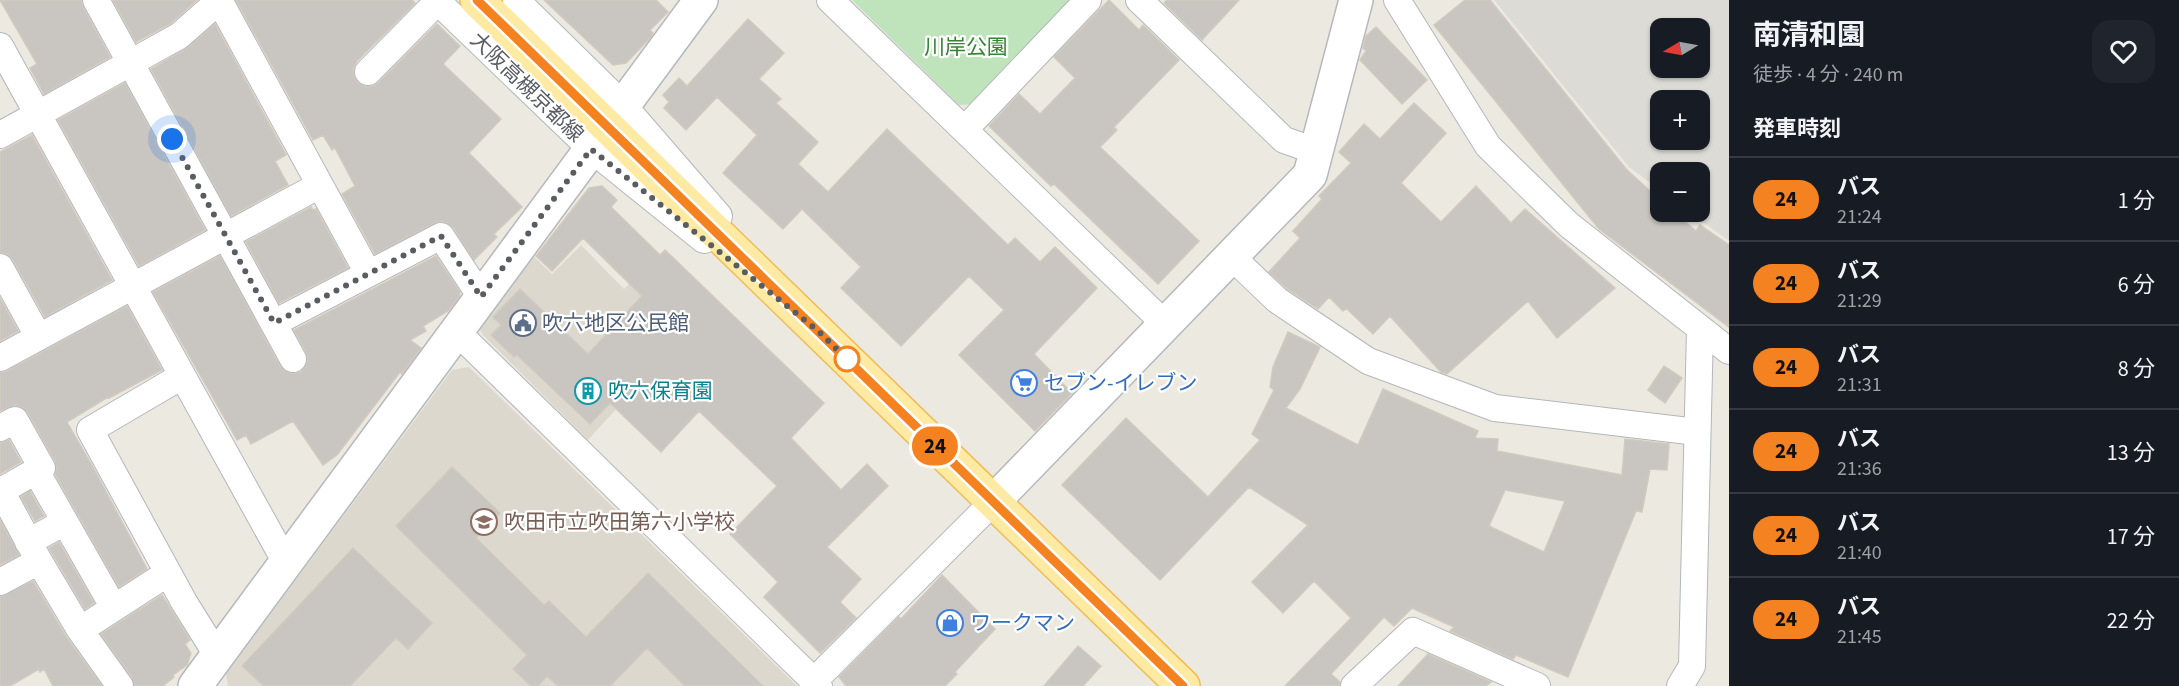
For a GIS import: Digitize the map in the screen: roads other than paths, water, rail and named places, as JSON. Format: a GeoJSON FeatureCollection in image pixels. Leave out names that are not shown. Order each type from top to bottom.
{"type":"FeatureCollection","features":[{"type":"Feature","properties":{"kind":"main road","name":"大阪高槻京都線"},"geometry":{"type":"LineString","coordinates":[[477,0],[992,503],[1183,686]]}},
{"type":"Feature","properties":{"kind":"street"},"geometry":{"type":"LineString","coordinates":[[96,0],[293,359]]}},
{"type":"Feature","properties":{"kind":"street"},"geometry":{"type":"LineString","coordinates":[[0,135],[130,61],[179,36],[219,0],[318,186],[368,273]]}},
{"type":"Feature","properties":{"kind":"street","name":"大阪高槻京都線"},"geometry":{"type":"LineString","coordinates":[[516,0],[608,127]]}},
{"type":"Feature","properties":{"kind":"street"},"geometry":{"type":"LineString","coordinates":[[198,684],[285,561],[701,0]]}},
{"type":"Feature","properties":{"kind":"street"},"geometry":{"type":"LineString","coordinates":[[830,0],[1165,324]]}},
{"type":"Feature","properties":{"kind":"street"},"geometry":{"type":"LineString","coordinates":[[965,129],[1088,0]]}},
{"type":"Feature","properties":{"kind":"street"},"geometry":{"type":"LineString","coordinates":[[1139,0],[1284,140],[1316,151]]}},
{"type":"Feature","properties":{"kind":"street"},"geometry":{"type":"LineString","coordinates":[[457,332],[817,684],[1310,175],[1356,0]]}},
{"type":"Feature","properties":{"kind":"street"},"geometry":{"type":"LineString","coordinates":[[1397,0],[1488,146],[1569,225],[1729,351]]}},
{"type":"Feature","properties":{"kind":"street"},"geometry":{"type":"LineString","coordinates":[[368,72],[437,1]]}},
{"type":"Feature","properties":{"kind":"street","name":"大阪高槻京都線"},"geometry":{"type":"LineString","coordinates":[[437,1],[608,127]]}},
{"type":"Feature","properties":{"kind":"street"},"geometry":{"type":"LineString","coordinates":[[0,46],[285,561]]}},
{"type":"Feature","properties":{"kind":"street"},"geometry":{"type":"LineString","coordinates":[[0,358],[318,186]]}},
{"type":"Feature","properties":{"kind":"street"},"geometry":{"type":"LineString","coordinates":[[274,323],[441,236],[481,297]]}},
{"type":"Feature","properties":{"kind":"street"},"geometry":{"type":"LineString","coordinates":[[1232,256],[1277,300],[1368,362],[1495,408],[1696,432]]}},
{"type":"Feature","properties":{"kind":"street"},"geometry":{"type":"LineString","coordinates":[[0,267],[38,336]]}},
{"type":"Feature","properties":{"kind":"street"},"geometry":{"type":"LineString","coordinates":[[1680,686],[1692,666],[1700,329]]}},
{"type":"Feature","properties":{"kind":"street"},"geometry":{"type":"LineString","coordinates":[[182,376],[90,430],[168,573],[217,655]]}},
{"type":"Feature","properties":{"kind":"street"},"geometry":{"type":"LineString","coordinates":[[0,428],[15,420],[42,468],[0,490],[80,630],[120,686]]}},
{"type":"Feature","properties":{"kind":"street"},"geometry":{"type":"LineString","coordinates":[[36,471],[114,608]]}},
{"type":"Feature","properties":{"kind":"street"},"geometry":{"type":"LineString","coordinates":[[0,582],[65,522]]}},
{"type":"Feature","properties":{"kind":"street"},"geometry":{"type":"LineString","coordinates":[[80,630],[168,573]]}},
{"type":"Feature","properties":{"kind":"street"},"geometry":{"type":"LineString","coordinates":[[1353,686],[1413,631],[1537,686]]}},
{"type":"Feature","properties":{"kind":"place","name":"吹六地区公民館"},"geometry":{"type":"Point","coordinates":[523,323]}},
{"type":"Feature","properties":{"kind":"place","name":"セブン-イレブン"},"geometry":{"type":"Point","coordinates":[1024,383]}},
{"type":"Feature","properties":{"kind":"place","name":"吹六保育園"},"geometry":{"type":"Point","coordinates":[588,391]}},
{"type":"Feature","properties":{"kind":"place","name":"吹田市立吹田第六小学校"},"geometry":{"type":"Point","coordinates":[484,522]}},
{"type":"Feature","properties":{"kind":"place","name":"ワークマン"},"geometry":{"type":"Point","coordinates":[950,623]}},
{"type":"Feature","properties":{"kind":"park label","name":"川岸公園"},"geometry":{"type":"Point","coordinates":[966,47]}}]}
